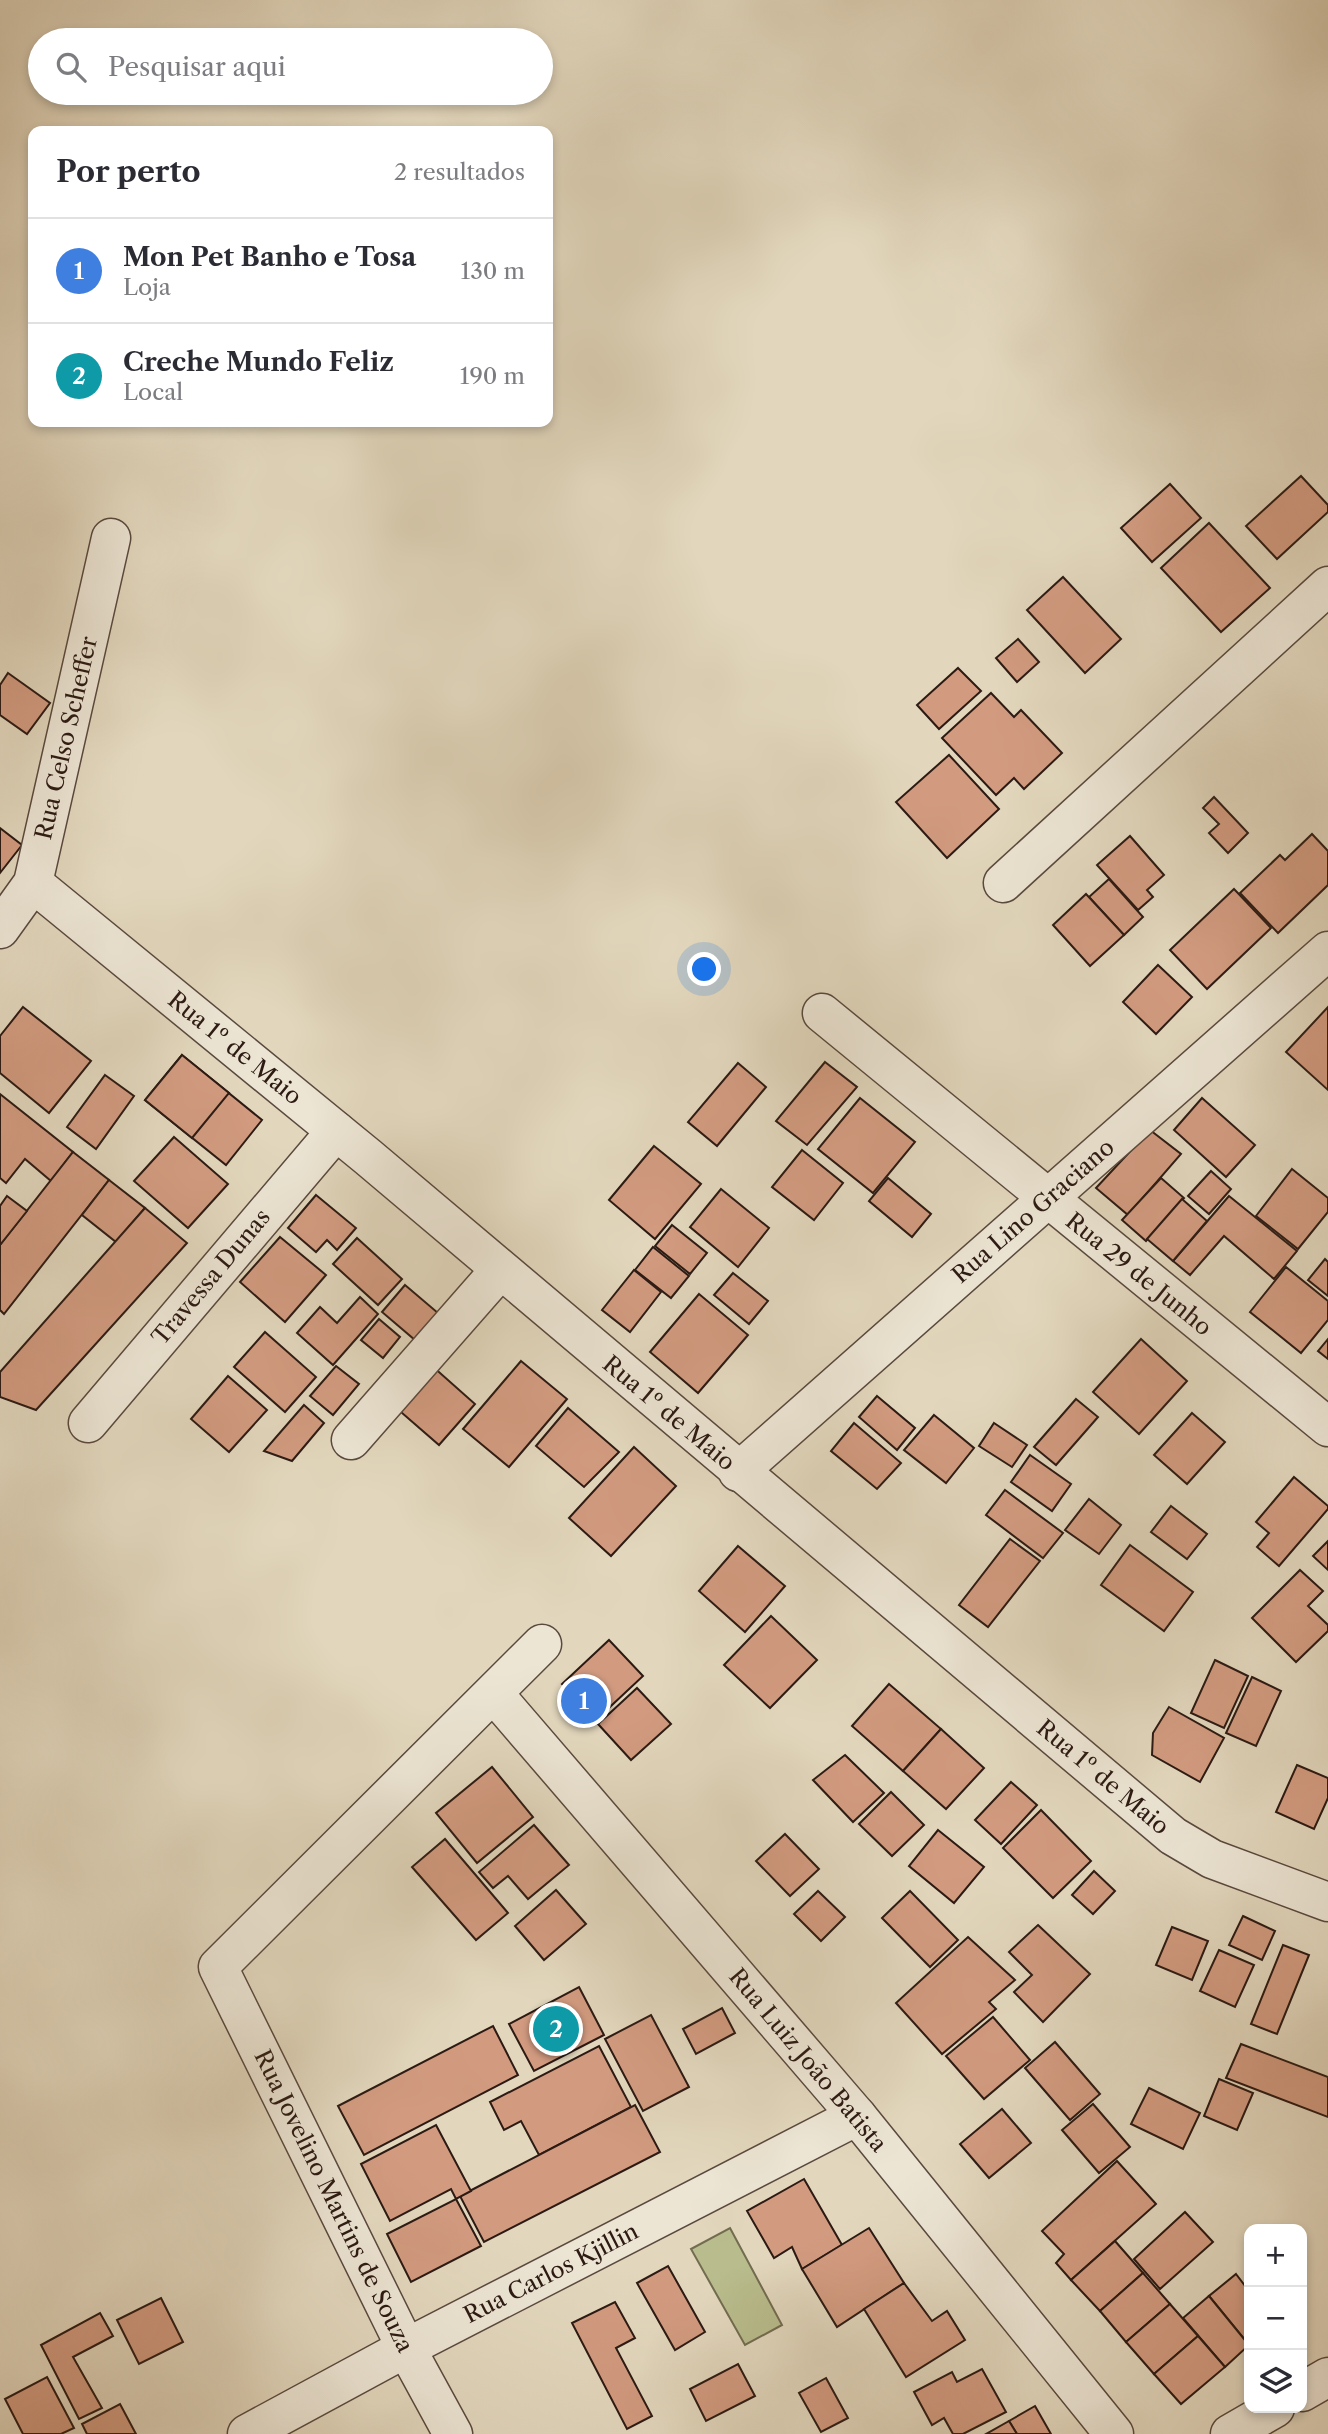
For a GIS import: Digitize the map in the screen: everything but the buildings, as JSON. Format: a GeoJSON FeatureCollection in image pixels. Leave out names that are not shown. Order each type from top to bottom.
{"type":"FeatureCollection","features":[{"type":"Feature","properties":{"kind":"street","name":"Rua Celso Scheffer"},"geometry":{"type":"LineString","coordinates":[[0,929],[33,883],[111,538]]}},
{"type":"Feature","properties":{"kind":"street"},"geometry":{"type":"LineString","coordinates":[[1003,883],[1328,586]]}},
{"type":"Feature","properties":{"kind":"street","name":"Rua 1º de Maio"},"geometry":{"type":"LineString","coordinates":[[33,883],[336,1131],[1173,1836],[1212,1859],[1328,1902]]}},
{"type":"Feature","properties":{"kind":"street","name":"Rua Lino Graciano"},"geometry":{"type":"LineString","coordinates":[[738,1472],[1328,951]]}},
{"type":"Feature","properties":{"kind":"street","name":"Rua 29 de Junho"},"geometry":{"type":"LineString","coordinates":[[822,1013],[1328,1427]]}},
{"type":"Feature","properties":{"kind":"street","name":"Travessa Dunas"},"geometry":{"type":"LineString","coordinates":[[88,1423],[336,1131]]}},
{"type":"Feature","properties":{"kind":"street"},"geometry":{"type":"LineString","coordinates":[[351,1440],[500,1270]]}},
{"type":"Feature","properties":{"kind":"street"},"geometry":{"type":"LineString","coordinates":[[494,1694],[542,1644]]}},
{"type":"Feature","properties":{"kind":"street","name":"Rua Jovelino Martins de Souza"},"geometry":{"type":"LineString","coordinates":[[453,2434],[406,2348],[218,1967],[494,1694]]}},
{"type":"Feature","properties":{"kind":"street","name":"Rua Luiz João Batista"},"geometry":{"type":"LineString","coordinates":[[494,1694],[857,2116],[1114,2434]]}},
{"type":"Feature","properties":{"kind":"street","name":"Rua Carlos Kjillin"},"geometry":{"type":"LineString","coordinates":[[247,2434],[406,2348],[857,2116]]}},
{"type":"Feature","properties":{"kind":"street"},"geometry":{"type":"LineString","coordinates":[[1307,2389],[1328,2377]]}},
{"type":"Feature","properties":{"kind":"street"},"geometry":{"type":"LineString","coordinates":[[1230,2434],[1266,2413]]}},
{"type":"Feature","properties":{"kind":"green space"},"geometry":{"type":"Polygon","coordinates":[[[730,2228],[782,2325],[745,2345],[691,2249],[730,2228]]]}},
{"type":"Feature","properties":{"kind":"place","name":"Mon Pet Banho e Tosa"},"geometry":{"type":"Point","coordinates":[584,1701]}},
{"type":"Feature","properties":{"kind":"place","name":"Creche Mundo Feliz"},"geometry":{"type":"Point","coordinates":[556,2029]}}]}
